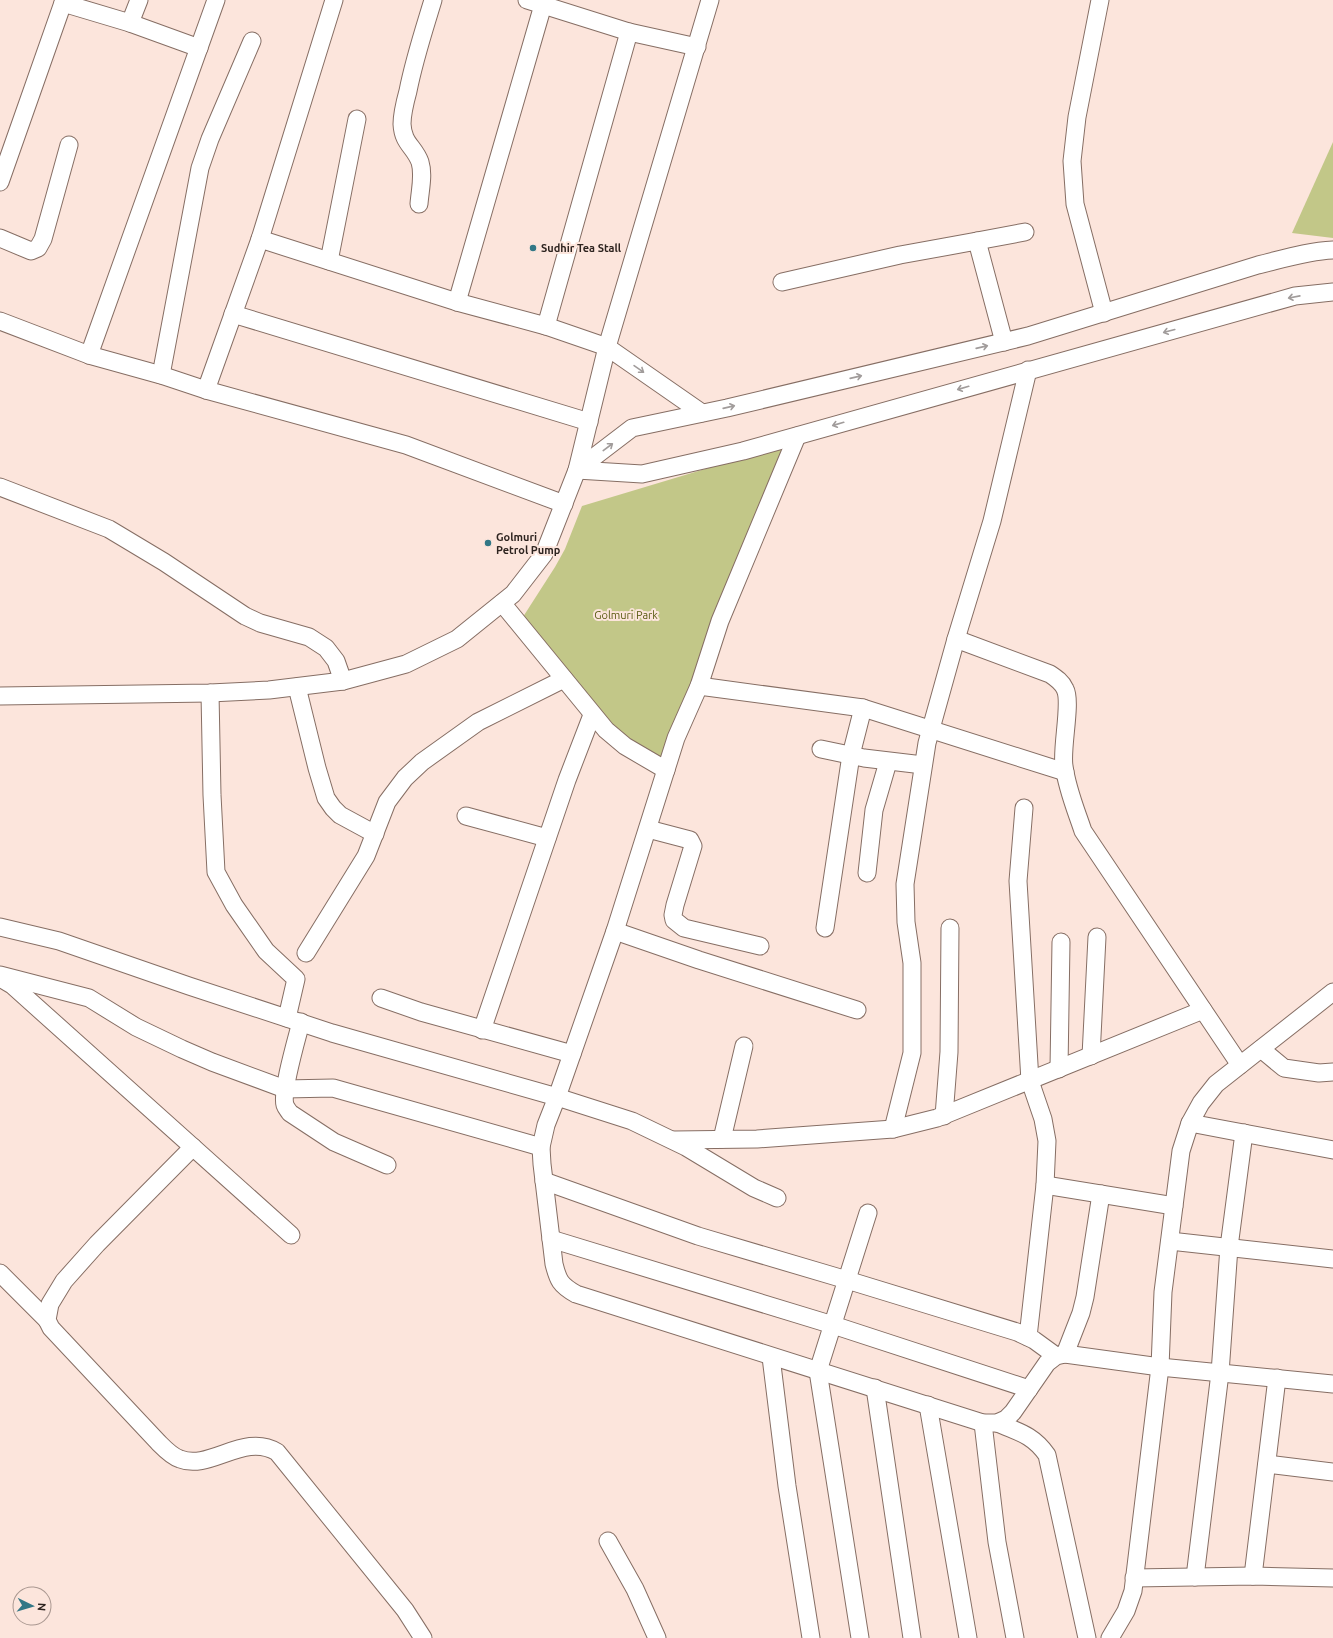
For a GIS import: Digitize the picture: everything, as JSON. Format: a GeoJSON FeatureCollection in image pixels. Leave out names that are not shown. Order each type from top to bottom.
{"type":"FeatureCollection","features":[{"type":"Feature","properties":{"kind":"street"},"geometry":{"type":"LineString","coordinates":[[130,23],[139,0]]}},
{"type":"Feature","properties":{"kind":"street"},"geometry":{"type":"LineString","coordinates":[[89,355],[216,0]]}},
{"type":"Feature","properties":{"kind":"street"},"geometry":{"type":"LineString","coordinates":[[206,390],[260,239],[334,0]]}},
{"type":"Feature","properties":{"kind":"street"},"geometry":{"type":"LineString","coordinates":[[419,204],[422,171],[415,153],[404,136],[402,123],[412,72],[433,0]]}},
{"type":"Feature","properties":{"kind":"street"},"geometry":{"type":"LineString","coordinates":[[0,696],[210,693],[269,690],[342,681],[406,664],[457,639],[514,594],[544,554],[576,470],[607,347],[710,0]]}},
{"type":"Feature","properties":{"kind":"street"},"geometry":{"type":"LineString","coordinates":[[1100,0],[1077,117],[1072,161],[1075,204],[1104,313]]}},
{"type":"Feature","properties":{"kind":"street"},"geometry":{"type":"LineString","coordinates":[[0,182],[63,1],[199,48]]}},
{"type":"Feature","properties":{"kind":"street"},"geometry":{"type":"LineString","coordinates":[[457,302],[535,3],[629,32],[696,47]]}},
{"type":"Feature","properties":{"kind":"street"},"geometry":{"type":"LineString","coordinates":[[546,326],[629,32]]}},
{"type":"Feature","properties":{"kind":"street"},"geometry":{"type":"LineString","coordinates":[[161,375],[200,168],[210,139],[252,41]]}},
{"type":"Feature","properties":{"kind":"street"},"geometry":{"type":"LineString","coordinates":[[329,261],[357,119]]}},
{"type":"Feature","properties":{"kind":"street"},"geometry":{"type":"LineString","coordinates":[[0,238],[31,251],[38,248],[43,239],[69,145]]}},
{"type":"Feature","properties":{"kind":"street"},"geometry":{"type":"LineString","coordinates":[[782,282],[900,255],[1025,232]]}},
{"type":"Feature","properties":{"kind":"street"},"geometry":{"type":"LineString","coordinates":[[260,239],[457,302],[546,326],[607,347],[702,413]]}},
{"type":"Feature","properties":{"kind":"street"},"geometry":{"type":"LineString","coordinates":[[977,241],[1004,342]]}},
{"type":"Feature","properties":{"kind":"street"},"geometry":{"type":"LineString","coordinates":[[576,470],[632,428],[702,413],[1028,336],[1258,265],[1292,256],[1323,250],[1333,250]]}},
{"type":"Feature","properties":{"kind":"street"},"geometry":{"type":"LineString","coordinates":[[576,470],[642,474],[743,451],[1294,296],[1333,292]]}},
{"type":"Feature","properties":{"kind":"street"},"geometry":{"type":"LineString","coordinates":[[233,314],[589,422]]}},
{"type":"Feature","properties":{"kind":"street"},"geometry":{"type":"LineString","coordinates":[[0,322],[89,355],[161,375],[206,390],[406,445],[564,504]]}},
{"type":"Feature","properties":{"kind":"street"},"geometry":{"type":"LineString","coordinates":[[893,1129],[912,1052],[912,963],[906,922],[905,884],[930,729],[992,521],[1028,370]]}},
{"type":"Feature","properties":{"kind":"street"},"geometry":{"type":"LineString","coordinates":[[797,436],[720,621],[698,686],[676,738],[615,931],[546,1125],[541,1147],[554,1264],[558,1279],[565,1288],[576,1294],[771,1357],[990,1423],[1028,1436],[1040,1445],[1047,1455],[1087,1638]]}},
{"type":"Feature","properties":{"kind":"street"},"geometry":{"type":"LineString","coordinates":[[0,487],[109,529],[164,562],[244,616],[260,623],[308,637],[326,648],[336,661],[342,681]]}},
{"type":"Feature","properties":{"kind":"street"},"geometry":{"type":"LineString","coordinates":[[502,603],[592,715],[606,730],[625,746],[666,770]]}},
{"type":"Feature","properties":{"kind":"street"},"geometry":{"type":"LineString","coordinates":[[956,639],[1050,674],[1061,682],[1066,691],[1063,764],[1069,791],[1083,831],[1240,1065]]}},
{"type":"Feature","properties":{"kind":"street"},"geometry":{"type":"LineString","coordinates":[[306,953],[361,866],[387,802],[402,782],[422,762],[478,722],[564,679]]}},
{"type":"Feature","properties":{"kind":"street"},"geometry":{"type":"LineString","coordinates":[[698,686],[862,708],[1065,772]]}},
{"type":"Feature","properties":{"kind":"street"},"geometry":{"type":"LineString","coordinates":[[297,687],[326,798],[340,815],[375,834]]}},
{"type":"Feature","properties":{"kind":"street"},"geometry":{"type":"LineString","coordinates":[[210,693],[212,795],[216,872],[234,905],[266,951],[296,979],[294,1020],[284,1100],[285,1107],[290,1113],[334,1142],[387,1165]]}},
{"type":"Feature","properties":{"kind":"street"},"geometry":{"type":"LineString","coordinates":[[825,928],[851,755],[862,708]]}},
{"type":"Feature","properties":{"kind":"street"},"geometry":{"type":"LineString","coordinates":[[482,1030],[567,780],[592,715]]}},
{"type":"Feature","properties":{"kind":"street"},"geometry":{"type":"LineString","coordinates":[[821,749],[888,762],[924,765]]}},
{"type":"Feature","properties":{"kind":"street"},"geometry":{"type":"LineString","coordinates":[[867,873],[874,810],[888,762]]}},
{"type":"Feature","properties":{"kind":"street"},"geometry":{"type":"LineString","coordinates":[[1024,808],[1018,881],[1030,1081],[1043,1119],[1047,1141],[1045,1185],[1028,1337]]}},
{"type":"Feature","properties":{"kind":"street"},"geometry":{"type":"LineString","coordinates":[[466,816],[547,838]]}},
{"type":"Feature","properties":{"kind":"street"},"geometry":{"type":"LineString","coordinates":[[648,828],[683,837],[690,840],[693,846],[673,915],[674,920],[678,925],[684,928],[760,946]]}},
{"type":"Feature","properties":{"kind":"street"},"geometry":{"type":"LineString","coordinates":[[0,927],[59,941],[189,986],[294,1020],[557,1097],[632,1121],[686,1147],[754,1188],[777,1198]]}},
{"type":"Feature","properties":{"kind":"street"},"geometry":{"type":"LineString","coordinates":[[944,1116],[949,1052],[950,928]]}},
{"type":"Feature","properties":{"kind":"street"},"geometry":{"type":"LineString","coordinates":[[615,931],[699,960],[857,1010]]}},
{"type":"Feature","properties":{"kind":"street"},"geometry":{"type":"LineString","coordinates":[[1091,1056],[1097,937]]}},
{"type":"Feature","properties":{"kind":"street"},"geometry":{"type":"LineString","coordinates":[[1059,1069],[1061,942]]}},
{"type":"Feature","properties":{"kind":"street"},"geometry":{"type":"LineString","coordinates":[[0,976],[89,998],[136,1027],[182,1049],[212,1062],[285,1089],[333,1088],[541,1147]]}},
{"type":"Feature","properties":{"kind":"street"},"geometry":{"type":"LineString","coordinates":[[0,976],[12,985],[291,1235]]}},
{"type":"Feature","properties":{"kind":"street"},"geometry":{"type":"LineString","coordinates":[[1110,1638],[1126,1611],[1133,1592],[1160,1367],[1163,1292],[1181,1151],[1190,1123],[1201,1103],[1216,1084],[1333,992]]}},
{"type":"Feature","properties":{"kind":"street"},"geometry":{"type":"LineString","coordinates":[[381,998],[421,1012],[482,1030],[572,1054]]}},
{"type":"Feature","properties":{"kind":"street"},"geometry":{"type":"LineString","coordinates":[[671,1140],[757,1139],[893,1129],[944,1116],[1203,1010]]}},
{"type":"Feature","properties":{"kind":"street"},"geometry":{"type":"LineString","coordinates":[[722,1139],[744,1046]]}},
{"type":"Feature","properties":{"kind":"street"},"geometry":{"type":"LineString","coordinates":[[1261,1049],[1284,1068],[1319,1073],[1333,1072]]}},
{"type":"Feature","properties":{"kind":"street"},"geometry":{"type":"LineString","coordinates":[[1190,1123],[1333,1150]]}},
{"type":"Feature","properties":{"kind":"street"},"geometry":{"type":"LineString","coordinates":[[1195,1577],[1220,1373],[1229,1247],[1244,1133]]}},
{"type":"Feature","properties":{"kind":"street"},"geometry":{"type":"LineString","coordinates":[[47,1320],[50,1304],[64,1280],[97,1244],[193,1147]]}},
{"type":"Feature","properties":{"kind":"street"},"geometry":{"type":"LineString","coordinates":[[544,1181],[698,1236],[1017,1332],[1061,1355],[1160,1367],[1333,1384]]}},
{"type":"Feature","properties":{"kind":"street"},"geometry":{"type":"LineString","coordinates":[[1045,1185],[1174,1206]]}},
{"type":"Feature","properties":{"kind":"street"},"geometry":{"type":"LineString","coordinates":[[990,1423],[1006,1419],[1047,1363],[1061,1355],[1081,1313],[1085,1297],[1101,1194]]}},
{"type":"Feature","properties":{"kind":"street"},"geometry":{"type":"LineString","coordinates":[[860,1638],[818,1371],[868,1213]]}},
{"type":"Feature","properties":{"kind":"street"},"geometry":{"type":"LineString","coordinates":[[551,1239],[833,1325],[1029,1389]]}},
{"type":"Feature","properties":{"kind":"street"},"geometry":{"type":"LineString","coordinates":[[1170,1241],[1333,1259]]}},
{"type":"Feature","properties":{"kind":"street"},"geometry":{"type":"LineString","coordinates":[[0,1274],[47,1320],[51,1328],[170,1454],[180,1459],[194,1462],[252,1446],[268,1446],[277,1452],[405,1610],[423,1638]]}},
{"type":"Feature","properties":{"kind":"street"},"geometry":{"type":"LineString","coordinates":[[771,1357],[787,1486],[811,1638]]}},
{"type":"Feature","properties":{"kind":"street"},"geometry":{"type":"LineString","coordinates":[[1253,1576],[1277,1378]]}},
{"type":"Feature","properties":{"kind":"street"},"geometry":{"type":"LineString","coordinates":[[875,1388],[912,1638]]}},
{"type":"Feature","properties":{"kind":"street"},"geometry":{"type":"LineString","coordinates":[[928,1405],[968,1638]]}},
{"type":"Feature","properties":{"kind":"street"},"geometry":{"type":"LineString","coordinates":[[990,1423],[997,1542],[1015,1638]]}},
{"type":"Feature","properties":{"kind":"street"},"geometry":{"type":"LineString","coordinates":[[1267,1464],[1333,1472]]}},
{"type":"Feature","properties":{"kind":"street"},"geometry":{"type":"LineString","coordinates":[[608,1541],[635,1589],[657,1638]]}},
{"type":"Feature","properties":{"kind":"street"},"geometry":{"type":"LineString","coordinates":[[1134,1578],[1253,1576],[1333,1578]]}},
{"type":"Feature","properties":{"kind":"green space"},"geometry":{"type":"Polygon","coordinates":[[[1333,142],[1333,238],[1292,233],[1333,142]]]}},
{"type":"Feature","properties":{"kind":"green space","name":"Golmuri Park"},"geometry":{"type":"Polygon","coordinates":[[[788,444],[670,743],[660,760],[609,726],[521,620],[565,549],[582,506],[788,444]]]}},
{"type":"Feature","properties":{"kind":"place","name":"Sudhir Tea Stall"},"geometry":{"type":"Point","coordinates":[533,248]}},
{"type":"Feature","properties":{"kind":"place","name":"Golmuri Petrol Pump"},"geometry":{"type":"Point","coordinates":[488,543]}}]}
